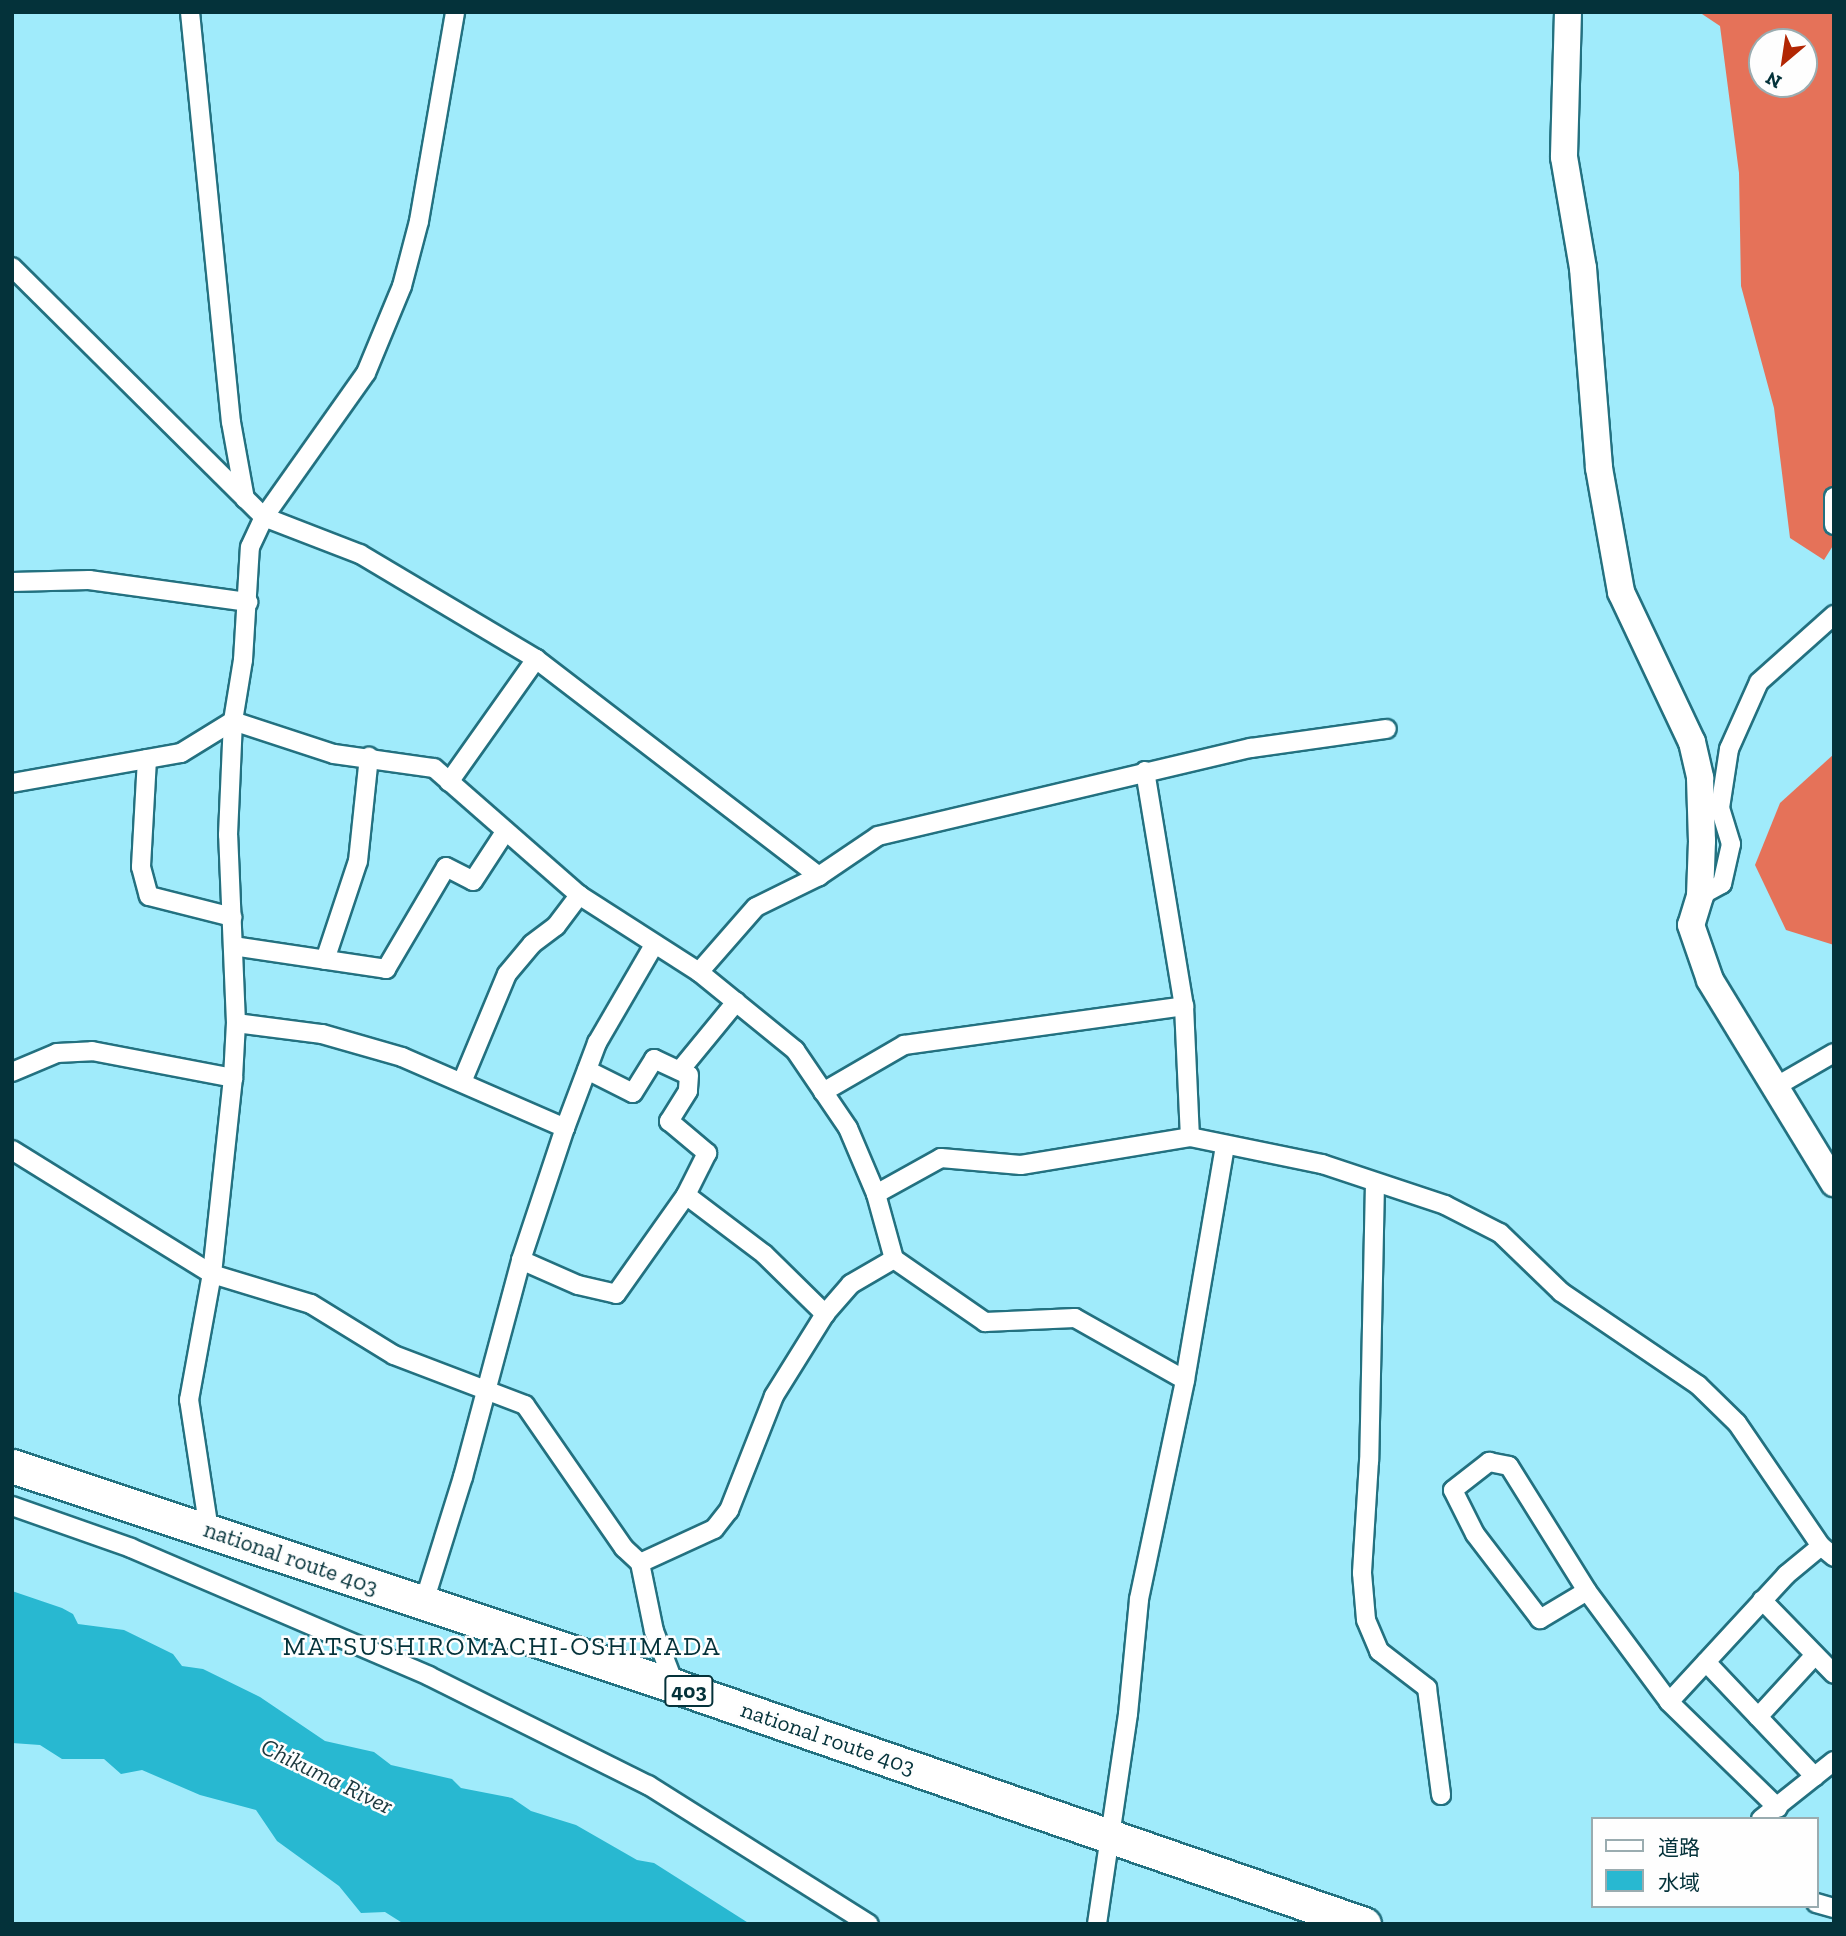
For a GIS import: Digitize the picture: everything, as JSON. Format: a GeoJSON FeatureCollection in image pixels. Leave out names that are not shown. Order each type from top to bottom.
{"type":"FeatureCollection","features":[{"type":"Feature","properties":{"kind":"highway","name":"national route 403"},"geometry":{"type":"LineString","coordinates":[[12,1466],[674,1686],[1364,1924]]}},
{"type":"Feature","properties":{"kind":"street"},"geometry":{"type":"LineString","coordinates":[[190,12],[231,422],[245,499]]}},
{"type":"Feature","properties":{"kind":"street"},"geometry":{"type":"LineString","coordinates":[[209,1530],[189,1400],[212,1274],[233,1078],[236,1023],[228,835],[233,721],[248,601],[250,547],[264,517],[366,373],[402,286],[419,221],[455,12]]}},
{"type":"Feature","properties":{"kind":"street"},"geometry":{"type":"LineString","coordinates":[[1568,12],[1564,157],[1584,268],[1599,468],[1621,592],[1692,742],[1700,778],[1700,896],[1691,925],[1710,980],[1834,1182]]}},
{"type":"Feature","properties":{"kind":"street"},"geometry":{"type":"LineString","coordinates":[[12,267],[264,517],[360,554],[536,659],[819,876]]}},
{"type":"Feature","properties":{"kind":"street"},"geometry":{"type":"LineString","coordinates":[[1834,497],[1834,525]]}},
{"type":"Feature","properties":{"kind":"street"},"geometry":{"type":"LineString","coordinates":[[12,582],[89,580],[248,601]]}},
{"type":"Feature","properties":{"kind":"street"},"geometry":{"type":"LineString","coordinates":[[1700,896],[1722,884],[1731,844],[1720,808],[1729,749],[1759,682],[1834,615]]}},
{"type":"Feature","properties":{"kind":"street"},"geometry":{"type":"LineString","coordinates":[[449,782],[536,659]]}},
{"type":"Feature","properties":{"kind":"street"},"geometry":{"type":"LineString","coordinates":[[12,783],[181,753],[233,721],[334,754],[434,768],[579,895],[699,972],[795,1050],[848,1128],[876,1194],[894,1259],[985,1322],[1074,1318],[1185,1380]]}},
{"type":"Feature","properties":{"kind":"street"},"geometry":{"type":"LineString","coordinates":[[699,972],[755,907],[819,876],[878,836],[1144,771],[1251,748],[1387,729]]}},
{"type":"Feature","properties":{"kind":"street"},"geometry":{"type":"LineString","coordinates":[[325,960],[358,861],[369,757]]}},
{"type":"Feature","properties":{"kind":"street"},"geometry":{"type":"LineString","coordinates":[[147,759],[141,867],[149,896],[232,916]]}},
{"type":"Feature","properties":{"kind":"street"},"geometry":{"type":"LineString","coordinates":[[1144,771],[1184,1006],[1190,1137]]}},
{"type":"Feature","properties":{"kind":"street"},"geometry":{"type":"LineString","coordinates":[[233,946],[386,969],[446,867],[473,881],[505,832]]}},
{"type":"Feature","properties":{"kind":"street"},"geometry":{"type":"LineString","coordinates":[[462,1082],[507,974],[532,944],[556,926],[579,895]]}},
{"type":"Feature","properties":{"kind":"street"},"geometry":{"type":"LineString","coordinates":[[424,1602],[463,1477],[484,1388],[520,1260],[565,1128],[587,1070],[654,945]]}},
{"type":"Feature","properties":{"kind":"street"},"geometry":{"type":"LineString","coordinates":[[681,1069],[736,1002]]}},
{"type":"Feature","properties":{"kind":"street"},"geometry":{"type":"LineString","coordinates":[[823,1092],[904,1045],[1184,1006]]}},
{"type":"Feature","properties":{"kind":"street"},"geometry":{"type":"LineString","coordinates":[[236,1023],[322,1034],[402,1057],[565,1128]]}},
{"type":"Feature","properties":{"kind":"street"},"geometry":{"type":"LineString","coordinates":[[12,1072],[57,1052],[92,1051],[233,1078]]}},
{"type":"Feature","properties":{"kind":"street"},"geometry":{"type":"LineString","coordinates":[[1775,1087],[1834,1053]]}},
{"type":"Feature","properties":{"kind":"street"},"geometry":{"type":"LineString","coordinates":[[520,1260],[578,1285],[616,1294],[686,1195],[707,1153],[669,1121],[688,1091],[689,1076],[681,1069],[654,1059],[633,1093],[587,1070]]}},
{"type":"Feature","properties":{"kind":"street"},"geometry":{"type":"LineString","coordinates":[[876,1194],[941,1158],[1021,1165],[1190,1137],[1225,1147],[1322,1164],[1445,1205],[1500,1233],[1561,1292],[1698,1385],[1737,1423],[1827,1551],[1762,1600],[1669,1702]]}},
{"type":"Feature","properties":{"kind":"street"},"geometry":{"type":"LineString","coordinates":[[1097,1924],[1128,1714],[1139,1599],[1185,1380],[1225,1147]]}},
{"type":"Feature","properties":{"kind":"street"},"geometry":{"type":"LineString","coordinates":[[12,1150],[212,1274],[311,1304],[394,1354],[525,1405],[624,1548],[640,1563],[654,1631],[674,1686]]}},
{"type":"Feature","properties":{"kind":"street"},"geometry":{"type":"LineString","coordinates":[[1376,1183],[1369,1461],[1362,1573],[1366,1620],[1378,1651],[1427,1688],[1441,1795]]}},
{"type":"Feature","properties":{"kind":"street"},"geometry":{"type":"LineString","coordinates":[[686,1195],[764,1254],[825,1314]]}},
{"type":"Feature","properties":{"kind":"street"},"geometry":{"type":"LineString","coordinates":[[640,1563],[699,1539],[714,1529],[729,1510],[774,1396],[825,1314],[851,1284],[894,1259]]}},
{"type":"Feature","properties":{"kind":"street"},"geometry":{"type":"LineString","coordinates":[[1587,1591],[1540,1619],[1475,1534],[1453,1490],[1489,1462],[1509,1466],[1587,1591],[1669,1702],[1778,1808]]}},
{"type":"Feature","properties":{"kind":"street"},"geometry":{"type":"LineString","coordinates":[[12,1506],[131,1548],[429,1676],[648,1785],[869,1924]]}},
{"type":"Feature","properties":{"kind":"street"},"geometry":{"type":"LineString","coordinates":[[1762,1600],[1834,1674]]}},
{"type":"Feature","properties":{"kind":"street"},"geometry":{"type":"LineString","coordinates":[[1758,1717],[1815,1655]]}},
{"type":"Feature","properties":{"kind":"street"},"geometry":{"type":"LineString","coordinates":[[1706,1662],[1815,1777]]}},
{"type":"Feature","properties":{"kind":"street"},"geometry":{"type":"LineString","coordinates":[[1764,1817],[1834,1761]]}},
{"type":"Feature","properties":{"kind":"shaded area"},"geometry":{"type":"Polygon","coordinates":[[[1699,12],[1834,12],[1834,544],[1824,560],[1790,538],[1774,408],[1741,286],[1739,173],[1720,26],[1699,12]]]}},
{"type":"Feature","properties":{"kind":"shaded area"},"geometry":{"type":"Polygon","coordinates":[[[1834,754],[1834,945],[1786,930],[1755,865],[1780,803],[1834,754]]]}},
{"type":"Feature","properties":{"kind":"water","name":"Chikuma River"},"geometry":{"type":"Polygon","coordinates":[[[12,1591],[62,1608],[73,1614],[78,1624],[124,1630],[173,1654],[182,1666],[203,1669],[260,1697],[325,1741],[374,1752],[391,1765],[452,1779],[461,1788],[512,1798],[531,1811],[576,1825],[637,1860],[654,1863],[750,1924],[404,1924],[385,1912],[361,1913],[339,1886],[277,1841],[256,1810],[200,1795],[142,1770],[121,1774],[104,1759],[62,1759],[40,1745],[12,1743],[12,1591]]]}},
{"type":"Feature","properties":{"kind":"district","name":"MATSUSHIROMACHI-OSHIMADA"},"geometry":{"type":"Point","coordinates":[502,1647]}}]}
